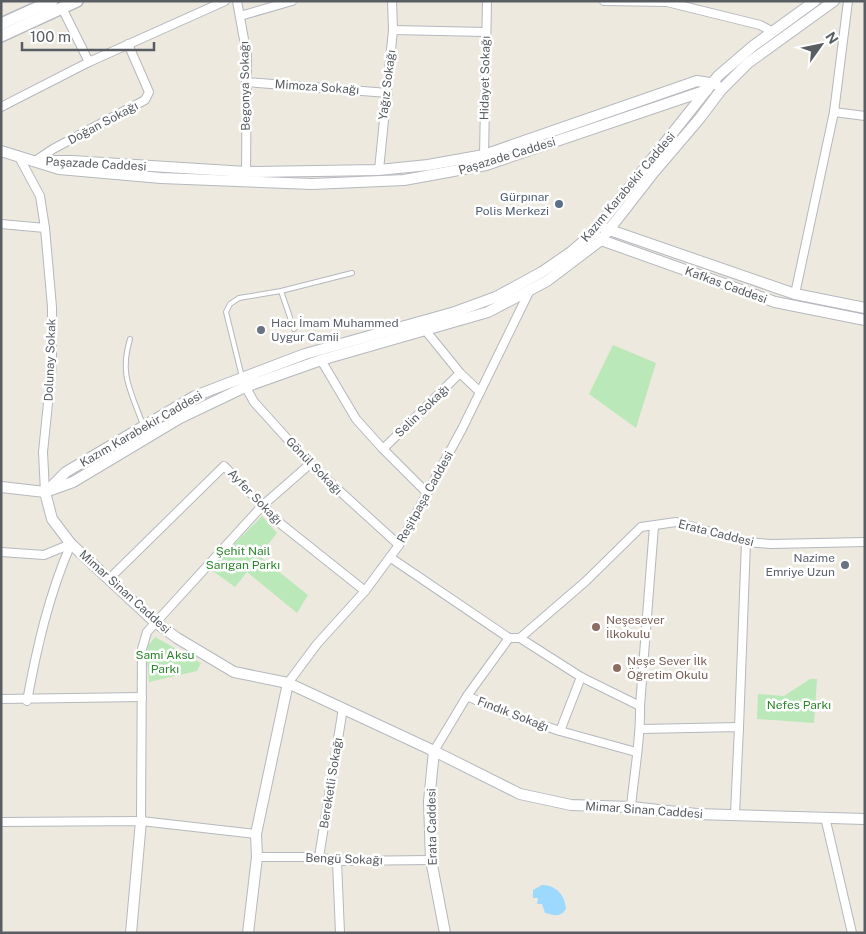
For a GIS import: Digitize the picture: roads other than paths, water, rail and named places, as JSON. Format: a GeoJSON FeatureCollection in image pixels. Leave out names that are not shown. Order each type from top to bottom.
{"type":"FeatureCollection","features":[{"type":"Feature","properties":{"kind":"main road"},"geometry":{"type":"LineString","coordinates":[[1,36],[77,1]]}},
{"type":"Feature","properties":{"kind":"main road"},"geometry":{"type":"LineString","coordinates":[[1,24],[51,2]]}},
{"type":"Feature","properties":{"kind":"street"},"geometry":{"type":"LineString","coordinates":[[1,108],[89,62],[225,1]]}},
{"type":"Feature","properties":{"kind":"street","name":"Begonya Sokağı"},"geometry":{"type":"LineString","coordinates":[[237,1],[247,56],[245,178]]}},
{"type":"Feature","properties":{"kind":"street"},"geometry":{"type":"LineString","coordinates":[[240,16],[292,1]]}},
{"type":"Feature","properties":{"kind":"street","name":"Yağız Sokağı"},"geometry":{"type":"LineString","coordinates":[[379,170],[393,30],[392,1]]}},
{"type":"Feature","properties":{"kind":"street","name":"Hidayet Sokağı"},"geometry":{"type":"LineString","coordinates":[[484,155],[488,1]]}},
{"type":"Feature","properties":{"kind":"street"},"geometry":{"type":"LineString","coordinates":[[604,1],[667,2],[760,25],[773,32]]}},
{"type":"Feature","properties":{"kind":"street","name":"Kazım Karabekir Caddesi"},"geometry":{"type":"LineString","coordinates":[[45,492],[66,472],[195,396],[243,382],[305,354],[455,312],[528,286],[571,252],[595,229],[709,86],[773,32],[815,1]]}},
{"type":"Feature","properties":{"kind":"street"},"geometry":{"type":"LineString","coordinates":[[1,487],[45,492],[73,482],[243,382],[488,312],[528,286],[582,257],[601,240],[721,90],[748,63],[834,1]]}},
{"type":"Feature","properties":{"kind":"street"},"geometry":{"type":"LineString","coordinates":[[790,307],[795,294],[834,112],[848,1]]}},
{"type":"Feature","properties":{"kind":"street"},"geometry":{"type":"LineString","coordinates":[[62,8],[89,62]]}},
{"type":"Feature","properties":{"kind":"street"},"geometry":{"type":"LineString","coordinates":[[393,30],[486,32]]}},
{"type":"Feature","properties":{"kind":"street","name":"Doğan Sokağı"},"geometry":{"type":"LineString","coordinates":[[34,162],[53,149],[146,100],[149,92],[128,44]]}},
{"type":"Feature","properties":{"kind":"street","name":"Paşazade Caddesi"},"geometry":{"type":"LineString","coordinates":[[245,178],[379,170],[438,164],[484,155],[697,81],[709,86]]}},
{"type":"Feature","properties":{"kind":"street","name":"Mimoza Sokağı"},"geometry":{"type":"LineString","coordinates":[[246,82],[388,93]]}},
{"type":"Feature","properties":{"kind":"street"},"geometry":{"type":"LineString","coordinates":[[709,86],[721,90]]}},
{"type":"Feature","properties":{"kind":"street","name":"Paşazade Caddesi"},"geometry":{"type":"LineString","coordinates":[[1,152],[59,169],[245,178],[312,184],[376,182],[454,172],[486,165],[709,86]]}},
{"type":"Feature","properties":{"kind":"street"},"geometry":{"type":"LineString","coordinates":[[834,112],[865,116]]}},
{"type":"Feature","properties":{"kind":"street","name":"Dolunay Sokak"},"geometry":{"type":"LineString","coordinates":[[19,157],[40,196],[45,228],[52,307],[51,372],[43,452],[45,492]]}},
{"type":"Feature","properties":{"kind":"street"},"geometry":{"type":"LineString","coordinates":[[376,182],[379,170]]}},
{"type":"Feature","properties":{"kind":"street"},"geometry":{"type":"LineString","coordinates":[[1,224],[45,228]]}},
{"type":"Feature","properties":{"kind":"street","name":"Kafkas Caddesi"},"geometry":{"type":"LineString","coordinates":[[595,229],[609,230],[795,294],[865,308]]}},
{"type":"Feature","properties":{"kind":"street","name":"Kafkas Caddesi"},"geometry":{"type":"LineString","coordinates":[[595,229],[601,240],[790,307],[865,320]]}},
{"type":"Feature","properties":{"kind":"street","name":"Reşitpaşa Caddesi"},"geometry":{"type":"LineString","coordinates":[[288,683],[317,644],[365,591],[391,558],[502,351],[528,286]]}},
{"type":"Feature","properties":{"kind":"street"},"geometry":{"type":"LineString","coordinates":[[426,331],[460,373],[480,392]]}},
{"type":"Feature","properties":{"kind":"street"},"geometry":{"type":"LineString","coordinates":[[321,360],[356,419],[427,493]]}},
{"type":"Feature","properties":{"kind":"street","name":"Selin Sokağı"},"geometry":{"type":"LineString","coordinates":[[383,449],[460,373]]}},
{"type":"Feature","properties":{"kind":"street","name":"Gönül Sokağı"},"geometry":{"type":"LineString","coordinates":[[243,382],[254,402],[310,464],[398,545]]}},
{"type":"Feature","properties":{"kind":"street"},"geometry":{"type":"LineString","coordinates":[[131,933],[141,821],[142,649],[147,632],[262,506],[310,464]]}},
{"type":"Feature","properties":{"kind":"street","name":"Ayfer Sokağı"},"geometry":{"type":"LineString","coordinates":[[109,578],[224,466],[281,524],[365,591]]}},
{"type":"Feature","properties":{"kind":"street","name":"Mimar Sinan Caddesi"},"geometry":{"type":"LineString","coordinates":[[45,492],[52,519],[71,544],[155,622],[176,638],[234,672],[288,683],[434,751],[520,794],[570,806],[632,807],[696,814],[865,819]]}},
{"type":"Feature","properties":{"kind":"street","name":"Erata Caddesi"},"geometry":{"type":"LineString","coordinates":[[520,638],[586,581],[642,527],[676,522],[746,542],[771,544],[865,542]]}},
{"type":"Feature","properties":{"kind":"street"},"geometry":{"type":"LineString","coordinates":[[632,807],[636,752],[641,729],[640,706],[654,526]]}},
{"type":"Feature","properties":{"kind":"street"},"geometry":{"type":"LineString","coordinates":[[735,814],[746,542]]}},
{"type":"Feature","properties":{"kind":"street"},"geometry":{"type":"LineString","coordinates":[[1,552],[44,554],[71,544]]}},
{"type":"Feature","properties":{"kind":"street"},"geometry":{"type":"LineString","coordinates":[[27,701],[36,654],[57,574],[71,544]]}},
{"type":"Feature","properties":{"kind":"street"},"geometry":{"type":"LineString","coordinates":[[391,558],[509,638],[520,638],[581,677],[640,706]]}},
{"type":"Feature","properties":{"kind":"street"},"geometry":{"type":"LineString","coordinates":[[434,751],[467,696],[509,638]]}},
{"type":"Feature","properties":{"kind":"street"},"geometry":{"type":"LineString","coordinates":[[560,731],[581,677]]}},
{"type":"Feature","properties":{"kind":"street"},"geometry":{"type":"LineString","coordinates":[[248,933],[257,857],[256,834],[288,683]]}},
{"type":"Feature","properties":{"kind":"street","name":"Fındık Sokağı"},"geometry":{"type":"LineString","coordinates":[[467,696],[503,712],[560,731],[636,752]]}},
{"type":"Feature","properties":{"kind":"street"},"geometry":{"type":"LineString","coordinates":[[1,699],[27,701],[142,697]]}},
{"type":"Feature","properties":{"kind":"street","name":"Bereketli Sokağı"},"geometry":{"type":"LineString","coordinates":[[319,857],[343,708]]}},
{"type":"Feature","properties":{"kind":"street"},"geometry":{"type":"LineString","coordinates":[[641,729],[738,727]]}},
{"type":"Feature","properties":{"kind":"street","name":"Erata Caddesi"},"geometry":{"type":"LineString","coordinates":[[434,751],[429,801],[430,860],[445,933]]}},
{"type":"Feature","properties":{"kind":"street"},"geometry":{"type":"LineString","coordinates":[[826,818],[852,933]]}},
{"type":"Feature","properties":{"kind":"street"},"geometry":{"type":"LineString","coordinates":[[1,822],[141,821],[256,834]]}},
{"type":"Feature","properties":{"kind":"street","name":"Bengü Sokağı"},"geometry":{"type":"LineString","coordinates":[[257,857],[319,857],[337,861],[430,860]]}},
{"type":"Feature","properties":{"kind":"street"},"geometry":{"type":"LineString","coordinates":[[337,861],[340,933]]}},
{"type":"Feature","properties":{"kind":"lane"},"geometry":{"type":"LineString","coordinates":[[243,382],[226,312],[232,301],[352,273]]}},
{"type":"Feature","properties":{"kind":"lane"},"geometry":{"type":"LineString","coordinates":[[281,291],[294,329]]}},
{"type":"Feature","properties":{"kind":"lane"},"geometry":{"type":"LineString","coordinates":[[130,338],[125,356],[125,372],[144,426]]}},
{"type":"Feature","properties":{"kind":"water"},"geometry":{"type":"Polygon","coordinates":[[[542,885],[552,887],[562,895],[566,909],[561,914],[545,913],[542,904],[537,904],[538,898],[533,898],[533,890],[542,885]]]}},
{"type":"Feature","properties":{"kind":"place","name":"Gürpınar Polis Merkezi"},"geometry":{"type":"Point","coordinates":[559,204]}},
{"type":"Feature","properties":{"kind":"place","name":"Hacı İmam Muhammed Uygur Camii"},"geometry":{"type":"Point","coordinates":[261,330]}},
{"type":"Feature","properties":{"kind":"place","name":"Nazime Emriye Uzun"},"geometry":{"type":"Point","coordinates":[845,565]}},
{"type":"Feature","properties":{"kind":"place","name":"Neşesever İlkokulu"},"geometry":{"type":"Point","coordinates":[596,627]}},
{"type":"Feature","properties":{"kind":"place","name":"Neşe Sever İlk Öğretim Okulu"},"geometry":{"type":"Point","coordinates":[617,668]}},
{"type":"Feature","properties":{"kind":"park label","name":"Şehit Nail Sarıgan Parkı"},"geometry":{"type":"Point","coordinates":[243,558]}},
{"type":"Feature","properties":{"kind":"park label","name":"Sami Aksu Parkı"},"geometry":{"type":"Point","coordinates":[165,662]}},
{"type":"Feature","properties":{"kind":"park label","name":"Nefes Parkı"},"geometry":{"type":"Point","coordinates":[799,705]}}]}
